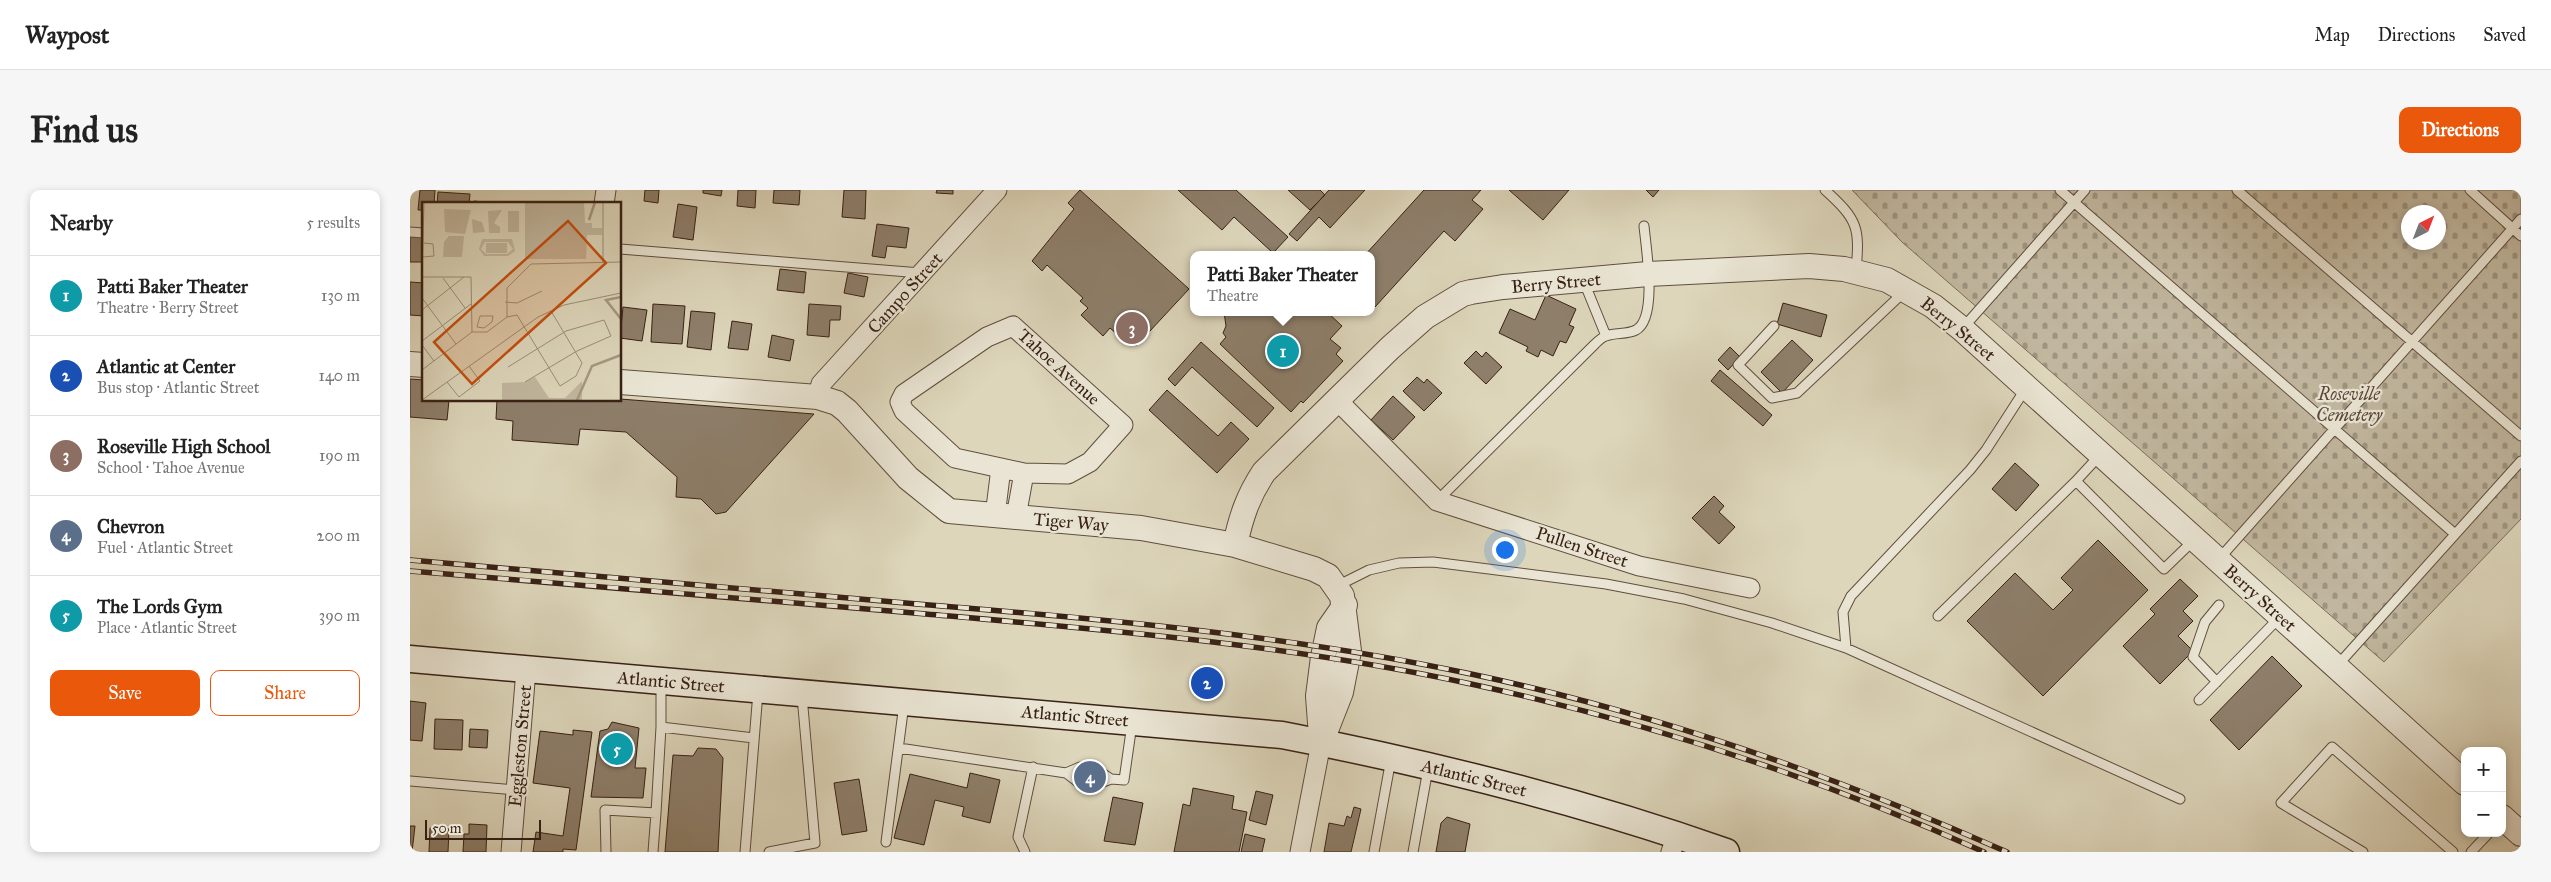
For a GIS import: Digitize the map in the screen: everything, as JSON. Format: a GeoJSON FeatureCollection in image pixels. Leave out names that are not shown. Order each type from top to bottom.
{"type":"FeatureCollection","features":[{"type":"Feature","properties":{"kind":"main road","name":"Atlantic Street"},"geometry":{"type":"LineString","coordinates":[[410,659],[1282,735],[1391,758],[1594,808],[1674,843],[1726,852]]}},
{"type":"Feature","properties":{"kind":"street","name":"Campo Street"},"geometry":{"type":"LineString","coordinates":[[818,398],[821,384],[998,190]]}},
{"type":"Feature","properties":{"kind":"street","name":"Berry Street"},"geometry":{"type":"LineString","coordinates":[[1235,545],[1241,517],[1250,493],[1264,472],[1390,348],[1425,318],[1463,294],[1503,287],[1584,282],[1648,274],[1809,266],[1856,271],[1887,280],[1906,290],[1933,306],[1962,329],[2461,779]]}},
{"type":"Feature","properties":{"kind":"street","name":"Tahoe Avenue"},"geometry":{"type":"LineString","coordinates":[[1013,326],[1123,425],[1090,462],[1068,474],[1024,473],[955,458],[904,412],[900,402],[904,394],[987,337],[1013,326]]}},
{"type":"Feature","properties":{"kind":"street"},"geometry":{"type":"LineString","coordinates":[[621,382],[818,398]]}},
{"type":"Feature","properties":{"kind":"street","name":"Tiger Way"},"geometry":{"type":"LineString","coordinates":[[818,398],[837,403],[848,411],[908,478],[949,511],[1141,528],[1235,545],[1314,569],[1328,576],[1341,595]]}},
{"type":"Feature","properties":{"kind":"street","name":"Pullen Street"},"geometry":{"type":"LineString","coordinates":[[1338,401],[1437,501],[1639,566],[1750,588]]}},
{"type":"Feature","properties":{"kind":"street"},"geometry":{"type":"LineString","coordinates":[[1001,468],[1005,517]]}},
{"type":"Feature","properties":{"kind":"street"},"geometry":{"type":"LineString","coordinates":[[1005,517],[1024,473]]}},
{"type":"Feature","properties":{"kind":"street"},"geometry":{"type":"LineString","coordinates":[[1300,852],[1321,743],[1341,692],[1347,670],[1350,650],[1341,595]]}},
{"type":"Feature","properties":{"kind":"street","name":"Eggleston Street"},"geometry":{"type":"LineString","coordinates":[[511,852],[526,670]]}},
{"type":"Feature","properties":{"kind":"lane"},"geometry":{"type":"LineString","coordinates":[[1825,190],[1842,206],[1857,228],[1859,241],[1856,271]]}},
{"type":"Feature","properties":{"kind":"lane"},"geometry":{"type":"LineString","coordinates":[[2060,190],[2455,534]]}},
{"type":"Feature","properties":{"kind":"lane"},"geometry":{"type":"LineString","coordinates":[[1962,329],[2085,190]]}},
{"type":"Feature","properties":{"kind":"lane"},"geometry":{"type":"LineString","coordinates":[[2237,190],[2521,436]]}},
{"type":"Feature","properties":{"kind":"lane"},"geometry":{"type":"LineString","coordinates":[[2470,190],[2521,236]]}},
{"type":"Feature","properties":{"kind":"lane"},"geometry":{"type":"LineString","coordinates":[[2218,560],[2521,219]]}},
{"type":"Feature","properties":{"kind":"lane"},"geometry":{"type":"LineString","coordinates":[[1437,501],[1594,345],[1606,336],[1624,335],[1638,329],[1645,320],[1649,306],[1644,226]]}},
{"type":"Feature","properties":{"kind":"lane"},"geometry":{"type":"LineString","coordinates":[[621,249],[924,273]]}},
{"type":"Feature","properties":{"kind":"lane"},"geometry":{"type":"LineString","coordinates":[[1584,282],[1606,336]]}},
{"type":"Feature","properties":{"kind":"lane"},"geometry":{"type":"LineString","coordinates":[[1774,326],[1738,365],[1772,398],[1797,393],[1906,290]]}},
{"type":"Feature","properties":{"kind":"lane"},"geometry":{"type":"LineString","coordinates":[[1846,648],[1843,612],[1851,596],[1970,470],[1986,450],[2026,387]]}},
{"type":"Feature","properties":{"kind":"lane"},"geometry":{"type":"LineString","coordinates":[[1938,616],[2076,481],[2101,454]]}},
{"type":"Feature","properties":{"kind":"lane"},"geometry":{"type":"LineString","coordinates":[[2336,667],[2521,461]]}},
{"type":"Feature","properties":{"kind":"lane"},"geometry":{"type":"LineString","coordinates":[[2076,481],[2164,569],[2195,539]]}},
{"type":"Feature","properties":{"kind":"lane"},"geometry":{"type":"LineString","coordinates":[[1341,595],[1369,570],[1399,563],[1433,562],[1606,584],[1684,598],[1772,623],[1846,648],[2180,799]]}},
{"type":"Feature","properties":{"kind":"lane"},"geometry":{"type":"LineString","coordinates":[[2217,682],[2193,657],[2205,622],[2219,605]]}},
{"type":"Feature","properties":{"kind":"lane"},"geometry":{"type":"LineString","coordinates":[[2199,700],[2280,616]]}},
{"type":"Feature","properties":{"kind":"lane"},"geometry":{"type":"LineString","coordinates":[[653,852],[661,727],[661,681]]}},
{"type":"Feature","properties":{"kind":"lane"},"geometry":{"type":"LineString","coordinates":[[745,852],[758,689]]}},
{"type":"Feature","properties":{"kind":"lane"},"geometry":{"type":"LineString","coordinates":[[769,852],[815,843],[801,693]]}},
{"type":"Feature","properties":{"kind":"lane"},"geometry":{"type":"LineString","coordinates":[[886,842],[904,702]]}},
{"type":"Feature","properties":{"kind":"lane"},"geometry":{"type":"LineString","coordinates":[[1096,769],[1111,778],[1124,780],[1132,721]]}},
{"type":"Feature","properties":{"kind":"lane"},"geometry":{"type":"LineString","coordinates":[[661,727],[754,738]]}},
{"type":"Feature","properties":{"kind":"lane"},"geometry":{"type":"LineString","coordinates":[[2364,852],[2281,803],[2332,747],[2453,852]]}},
{"type":"Feature","properties":{"kind":"lane"},"geometry":{"type":"LineString","coordinates":[[898,748],[1066,773],[1079,783]]}},
{"type":"Feature","properties":{"kind":"lane"},"geometry":{"type":"LineString","coordinates":[[1374,852],[1391,758]]}},
{"type":"Feature","properties":{"kind":"lane"},"geometry":{"type":"LineString","coordinates":[[1025,852],[1018,837],[1033,767]]}},
{"type":"Feature","properties":{"kind":"lane"},"geometry":{"type":"LineString","coordinates":[[1066,773],[1080,767]]}},
{"type":"Feature","properties":{"kind":"lane"},"geometry":{"type":"LineString","coordinates":[[1413,852],[1429,767]]}},
{"type":"Feature","properties":{"kind":"lane"},"geometry":{"type":"LineString","coordinates":[[1095,785],[1111,778]]}},
{"type":"Feature","properties":{"kind":"lane"},"geometry":{"type":"LineString","coordinates":[[410,781],[516,790]]}},
{"type":"Feature","properties":{"kind":"lane"},"geometry":{"type":"LineString","coordinates":[[606,852],[604,810],[656,813]]}},
{"type":"Feature","properties":{"kind":"lane"},"geometry":{"type":"LineString","coordinates":[[2472,852],[2507,824]]}},
{"type":"Feature","properties":{"kind":"green space","name":"Roseville Cemetery"},"geometry":{"type":"Polygon","coordinates":[[[1852,190],[2521,190],[2521,519],[2384,662],[1902,242],[1852,190]]]}},
{"type":"Feature","properties":{"kind":"building"},"geometry":{"type":"Polygon","coordinates":[[[420,190],[435,190],[434,202],[422,202],[422,210],[418,210],[420,190]]]}},
{"type":"Feature","properties":{"kind":"building"},"geometry":{"type":"Polygon","coordinates":[[[645,190],[659,190],[658,203],[644,201],[645,190]]]}},
{"type":"Feature","properties":{"kind":"building"},"geometry":{"type":"Polygon","coordinates":[[[703,190],[722,190],[721,196],[703,193],[703,190]]]}},
{"type":"Feature","properties":{"kind":"building"},"geometry":{"type":"Polygon","coordinates":[[[738,190],[756,190],[755,208],[737,206],[738,190]]]}},
{"type":"Feature","properties":{"kind":"building"},"geometry":{"type":"Polygon","coordinates":[[[774,190],[800,190],[799,205],[773,203],[774,190]]]}},
{"type":"Feature","properties":{"kind":"building"},"geometry":{"type":"Polygon","coordinates":[[[844,190],[866,190],[865,219],[842,217],[844,190]]]}},
{"type":"Feature","properties":{"kind":"building"},"geometry":{"type":"Polygon","coordinates":[[[937,190],[953,190],[953,194],[936,193],[937,190]]]}},
{"type":"Feature","properties":{"kind":"building"},"geometry":{"type":"Polygon","coordinates":[[[1080,190],[1189,289],[1136,346],[1121,332],[1118,335],[1110,328],[1103,336],[1081,315],[1088,308],[1080,301],[1083,298],[1047,265],[1042,271],[1032,261],[1074,209],[1068,203],[1080,190]]]}},
{"type":"Feature","properties":{"kind":"building"},"geometry":{"type":"Polygon","coordinates":[[[1178,190],[1236,190],[1288,237],[1275,251],[1271,251],[1234,217],[1222,230],[1178,190]]]}},
{"type":"Feature","properties":{"kind":"building"},"geometry":{"type":"Polygon","coordinates":[[[1288,190],[1320,190],[1325,195],[1310,210],[1288,190]]]}},
{"type":"Feature","properties":{"kind":"building"},"geometry":{"type":"Polygon","coordinates":[[[1329,190],[1365,190],[1330,228],[1319,217],[1297,241],[1289,234],[1329,190]]]}},
{"type":"Feature","properties":{"kind":"building"},"geometry":{"type":"Polygon","coordinates":[[[1424,190],[1481,190],[1472,200],[1483,209],[1455,241],[1444,231],[1375,307],[1375,251],[1369,251],[1424,190]]]}},
{"type":"Feature","properties":{"kind":"building"},"geometry":{"type":"Polygon","coordinates":[[[1509,190],[1569,190],[1543,220],[1509,190]]]}},
{"type":"Feature","properties":{"kind":"building"},"geometry":{"type":"Polygon","coordinates":[[[1646,190],[1659,190],[1653,197],[1646,190]]]}},
{"type":"Feature","properties":{"kind":"building"},"geometry":{"type":"Polygon","coordinates":[[[438,192],[470,194],[469,202],[437,202],[438,192]]]}},
{"type":"Feature","properties":{"kind":"building"},"geometry":{"type":"Polygon","coordinates":[[[678,204],[697,207],[693,240],[673,237],[678,204]]]}},
{"type":"Feature","properties":{"kind":"building"},"geometry":{"type":"Polygon","coordinates":[[[877,224],[909,228],[906,248],[887,246],[885,258],[872,256],[877,224]]]}},
{"type":"Feature","properties":{"kind":"building"},"geometry":{"type":"Polygon","coordinates":[[[410,235],[422,236],[422,262],[410,262],[410,235]]]}},
{"type":"Feature","properties":{"kind":"building"},"geometry":{"type":"Polygon","coordinates":[[[780,269],[806,272],[804,293],[777,290],[780,269]]]}},
{"type":"Feature","properties":{"kind":"building"},"geometry":{"type":"Polygon","coordinates":[[[848,273],[868,277],[864,297],[844,293],[848,273]]]}},
{"type":"Feature","properties":{"kind":"building"},"geometry":{"type":"Polygon","coordinates":[[[410,282],[422,283],[422,316],[410,315],[410,282]]]}},
{"type":"Feature","properties":{"kind":"building"},"geometry":{"type":"Polygon","coordinates":[[[1546,295],[1576,309],[1569,325],[1574,327],[1566,343],[1560,341],[1553,356],[1541,350],[1538,357],[1526,351],[1528,347],[1499,333],[1510,309],[1535,320],[1546,295]]]}},
{"type":"Feature","properties":{"kind":"building"},"geometry":{"type":"Polygon","coordinates":[[[1783,303],[1827,315],[1821,337],[1777,324],[1783,303]]]}},
{"type":"Feature","properties":{"kind":"building"},"geometry":{"type":"Polygon","coordinates":[[[653,304],[685,306],[682,344],[651,342],[653,304]]]}},
{"type":"Feature","properties":{"kind":"building"},"geometry":{"type":"Polygon","coordinates":[[[809,304],[841,306],[840,320],[830,320],[829,337],[807,335],[809,304]]]}},
{"type":"Feature","properties":{"kind":"building"},"geometry":{"type":"Polygon","coordinates":[[[623,307],[647,310],[642,341],[621,338],[623,307]]]}},
{"type":"Feature","properties":{"kind":"building"},"geometry":{"type":"Polygon","coordinates":[[[691,311],[715,313],[711,350],[687,347],[691,311]]]}},
{"type":"Feature","properties":{"kind":"building"},"geometry":{"type":"Polygon","coordinates":[[[1225,316],[1331,316],[1342,326],[1330,339],[1341,348],[1336,354],[1343,361],[1303,403],[1301,401],[1291,412],[1220,344],[1226,337],[1223,333],[1226,326],[1225,316]]]}},
{"type":"Feature","properties":{"kind":"building"},"geometry":{"type":"Polygon","coordinates":[[[732,321],[752,324],[748,350],[728,348],[732,321]]]}},
{"type":"Feature","properties":{"kind":"building"},"geometry":{"type":"Polygon","coordinates":[[[772,335],[794,340],[790,361],[768,357],[772,335]]]}},
{"type":"Feature","properties":{"kind":"building"},"geometry":{"type":"Polygon","coordinates":[[[1792,340],[1813,360],[1782,393],[1761,372],[1792,340]]]}},
{"type":"Feature","properties":{"kind":"building"},"geometry":{"type":"Polygon","coordinates":[[[1201,342],[1274,408],[1257,427],[1192,367],[1175,386],[1168,379],[1201,342]]]}},
{"type":"Feature","properties":{"kind":"building"},"geometry":{"type":"Polygon","coordinates":[[[1730,347],[1740,357],[1728,370],[1718,360],[1730,347]]]}},
{"type":"Feature","properties":{"kind":"building"},"geometry":{"type":"Polygon","coordinates":[[[1476,351],[1482,357],[1486,352],[1502,367],[1486,384],[1464,363],[1476,351]]]}},
{"type":"Feature","properties":{"kind":"building"},"geometry":{"type":"Polygon","coordinates":[[[1720,370],[1772,415],[1763,426],[1711,381],[1720,370]]]}},
{"type":"Feature","properties":{"kind":"building"},"geometry":{"type":"Polygon","coordinates":[[[1417,377],[1424,383],[1427,379],[1442,393],[1424,411],[1403,391],[1417,377]]]}},
{"type":"Feature","properties":{"kind":"building"},"geometry":{"type":"Polygon","coordinates":[[[410,379],[422,380],[422,401],[449,401],[447,420],[410,417],[410,379]]]}},
{"type":"Feature","properties":{"kind":"building"},"geometry":{"type":"Polygon","coordinates":[[[1167,390],[1218,436],[1231,422],[1249,439],[1217,473],[1149,410],[1167,390]]]}},
{"type":"Feature","properties":{"kind":"building"},"geometry":{"type":"Polygon","coordinates":[[[1393,396],[1415,417],[1393,440],[1371,420],[1393,396]]]}},
{"type":"Feature","properties":{"kind":"building"},"geometry":{"type":"Polygon","coordinates":[[[621,399],[814,414],[726,512],[716,514],[701,499],[676,497],[677,477],[626,432],[580,429],[578,445],[512,440],[513,421],[496,419],[497,401],[621,401],[621,399]]]}},
{"type":"Feature","properties":{"kind":"building"},"geometry":{"type":"Polygon","coordinates":[[[2015,463],[2039,485],[2016,511],[1992,489],[2015,463]]]}},
{"type":"Feature","properties":{"kind":"building"},"geometry":{"type":"Polygon","coordinates":[[[1714,496],[1724,506],[1719,512],[1735,527],[1719,544],[1692,518],[1714,496]]]}},
{"type":"Feature","properties":{"kind":"building"},"geometry":{"type":"Polygon","coordinates":[[[2098,540],[2148,590],[2043,696],[1967,621],[2015,573],[2053,610],[2073,590],[2061,578],[2098,540]]]}},
{"type":"Feature","properties":{"kind":"building"},"geometry":{"type":"Polygon","coordinates":[[[2180,579],[2198,596],[2183,611],[2193,621],[2178,636],[2193,651],[2160,684],[2123,646],[2155,614],[2150,609],[2180,579]]]}},
{"type":"Feature","properties":{"kind":"building"},"geometry":{"type":"Polygon","coordinates":[[[2272,656],[2302,686],[2239,750],[2210,720],[2272,656]]]}},
{"type":"Feature","properties":{"kind":"building"},"geometry":{"type":"Polygon","coordinates":[[[410,701],[426,703],[422,741],[410,740],[410,701]]]}},
{"type":"Feature","properties":{"kind":"building"},"geometry":{"type":"Polygon","coordinates":[[[435,719],[463,720],[462,750],[434,749],[435,719]]]}},
{"type":"Feature","properties":{"kind":"building"},"geometry":{"type":"Polygon","coordinates":[[[612,722],[639,728],[635,768],[646,768],[643,798],[591,797],[600,731],[608,729],[612,722]]]}},
{"type":"Feature","properties":{"kind":"building"},"geometry":{"type":"Polygon","coordinates":[[[470,729],[488,730],[487,748],[469,747],[470,729]]]}},
{"type":"Feature","properties":{"kind":"building"},"geometry":{"type":"Polygon","coordinates":[[[573,730],[592,732],[576,850],[563,849],[563,852],[533,852],[536,832],[563,836],[570,788],[533,783],[540,731],[573,735],[573,730]]]}},
{"type":"Feature","properties":{"kind":"building"},"geometry":{"type":"Polygon","coordinates":[[[698,748],[716,749],[723,758],[718,852],[665,852],[673,755],[693,756],[698,748]]]}},
{"type":"Feature","properties":{"kind":"building"},"geometry":{"type":"Polygon","coordinates":[[[1085,763],[1101,765],[1098,791],[1082,789],[1085,763]]]}},
{"type":"Feature","properties":{"kind":"building"},"geometry":{"type":"Polygon","coordinates":[[[970,773],[1000,780],[990,823],[962,816],[964,807],[935,800],[924,845],[894,838],[910,774],[967,788],[970,773]]]}},
{"type":"Feature","properties":{"kind":"building"},"geometry":{"type":"Polygon","coordinates":[[[859,779],[867,831],[842,835],[834,783],[859,779]]]}},
{"type":"Feature","properties":{"kind":"building"},"geometry":{"type":"Polygon","coordinates":[[[1193,788],[1234,796],[1232,809],[1247,812],[1239,852],[1174,852],[1183,804],[1190,806],[1193,788]]]}},
{"type":"Feature","properties":{"kind":"building"},"geometry":{"type":"Polygon","coordinates":[[[1256,791],[1273,795],[1266,825],[1249,820],[1256,791]]]}},
{"type":"Feature","properties":{"kind":"building"},"geometry":{"type":"Polygon","coordinates":[[[1113,797],[1143,803],[1135,845],[1104,841],[1113,797]]]}},
{"type":"Feature","properties":{"kind":"building"},"geometry":{"type":"Polygon","coordinates":[[[1354,807],[1361,809],[1351,852],[1324,852],[1329,823],[1344,826],[1347,816],[1351,818],[1354,807]]]}},
{"type":"Feature","properties":{"kind":"building"},"geometry":{"type":"Polygon","coordinates":[[[1447,817],[1470,824],[1465,852],[1436,852],[1441,823],[1447,817]]]}},
{"type":"Feature","properties":{"kind":"building"},"geometry":{"type":"Polygon","coordinates":[[[469,824],[487,825],[486,852],[463,852],[464,834],[469,834],[469,824]]]}},
{"type":"Feature","properties":{"kind":"building"},"geometry":{"type":"Polygon","coordinates":[[[410,826],[415,826],[412,852],[410,852],[410,826]]]}},
{"type":"Feature","properties":{"kind":"building"},"geometry":{"type":"Polygon","coordinates":[[[430,828],[449,829],[448,852],[429,852],[430,828]]]}},
{"type":"Feature","properties":{"kind":"building"},"geometry":{"type":"Polygon","coordinates":[[[1245,834],[1265,839],[1262,852],[1241,852],[1245,834]]]}},
{"type":"Feature","properties":{"kind":"railway"},"geometry":{"type":"LineString","coordinates":[[410,560],[1126,622],[1264,639],[1402,660],[1540,690],[1677,727],[1811,773],[1942,824],[2007,852]]}},
{"type":"Feature","properties":{"kind":"railway"},"geometry":{"type":"LineString","coordinates":[[410,571],[1063,626],[1199,640],[1403,670],[1537,699],[1667,734],[1732,754],[1859,800],[1984,852]]}},
{"type":"Feature","properties":{"kind":"place","name":"Roseville High School"},"geometry":{"type":"Point","coordinates":[1132,328]}},
{"type":"Feature","properties":{"kind":"place","name":"Patti Baker Theater"},"geometry":{"type":"Point","coordinates":[1283,351]}},
{"type":"Feature","properties":{"kind":"place","name":"Atlantic at Center"},"geometry":{"type":"Point","coordinates":[1207,683]}},
{"type":"Feature","properties":{"kind":"place","name":"The Lords Gym"},"geometry":{"type":"Point","coordinates":[617,749]}},
{"type":"Feature","properties":{"kind":"place","name":"Chevron"},"geometry":{"type":"Point","coordinates":[1090,777]}}]}
